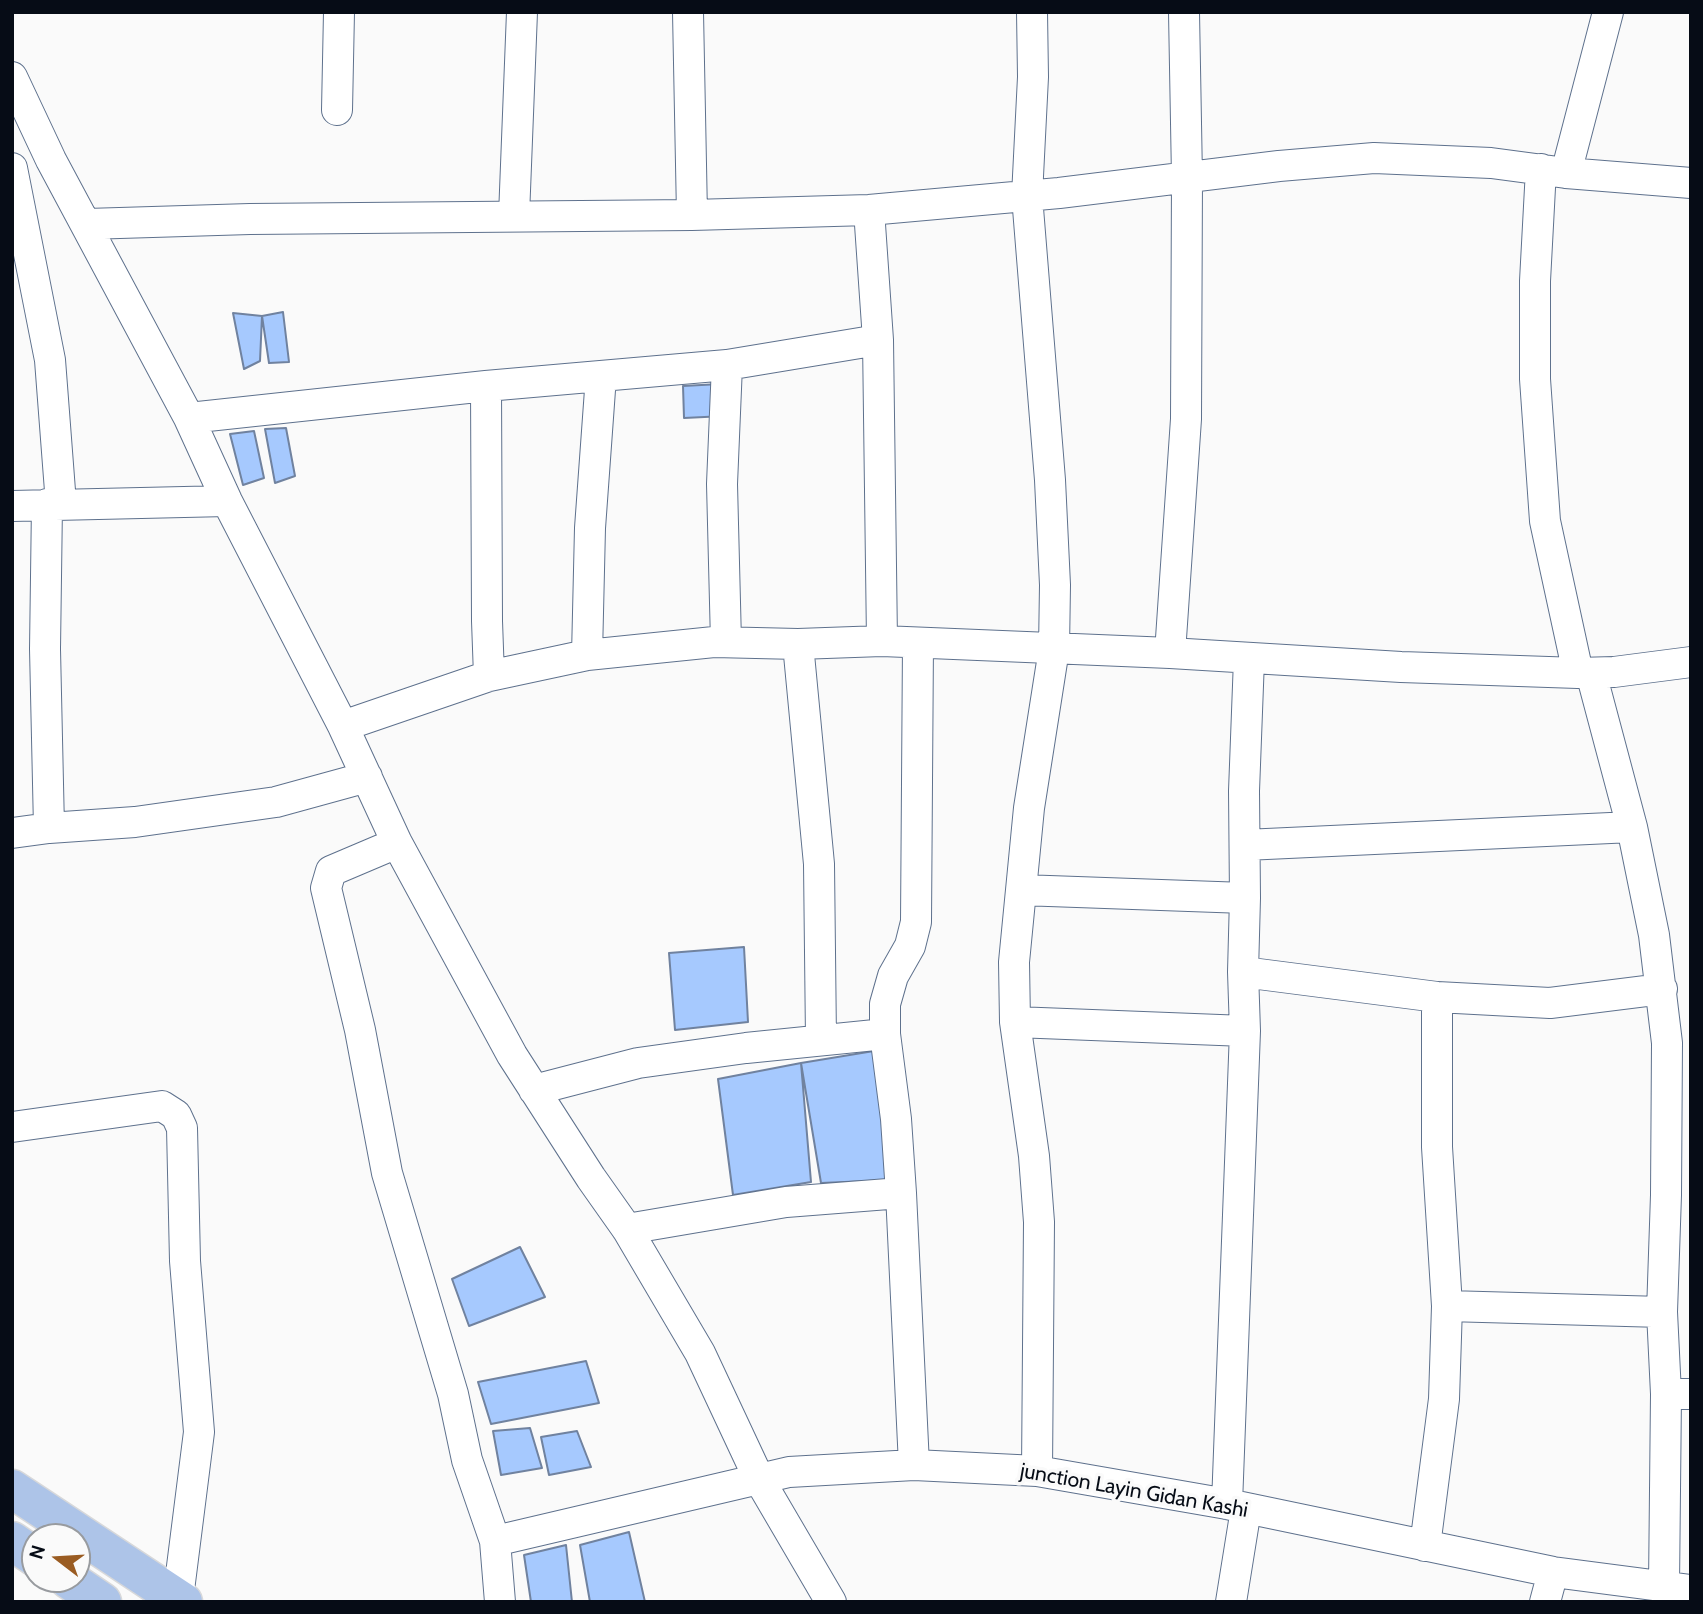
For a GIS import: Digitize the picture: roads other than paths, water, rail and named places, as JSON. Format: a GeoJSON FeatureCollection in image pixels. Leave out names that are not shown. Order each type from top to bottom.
{"type":"FeatureCollection","features":[{"type":"Feature","properties":{"kind":"main road"},"geometry":{"type":"LineString","coordinates":[[12,1489],[181,1600]]}},
{"type":"Feature","properties":{"kind":"street"},"geometry":{"type":"LineString","coordinates":[[337,110],[339,12]]}},
{"type":"Feature","properties":{"kind":"street"},"geometry":{"type":"LineString","coordinates":[[514,216],[522,12]]}},
{"type":"Feature","properties":{"kind":"street"},"geometry":{"type":"LineString","coordinates":[[688,12],[692,215]]}},
{"type":"Feature","properties":{"kind":"street"},"geometry":{"type":"LineString","coordinates":[[1032,12],[1033,77],[1027,196],[1050,480],[1055,585],[1054,649],[1029,808],[1014,962],[1015,1022],[1034,1156],[1039,1222],[1037,1471]]}},
{"type":"Feature","properties":{"kind":"street"},"geometry":{"type":"LineString","coordinates":[[1170,653],[1186,419],[1188,178],[1184,12]]}},
{"type":"Feature","properties":{"kind":"street"},"geometry":{"type":"LineString","coordinates":[[1608,12],[1553,171],[1535,281],[1535,379],[1545,521],[1585,673],[1632,827],[1662,989],[1679,1049],[1678,1218],[1662,1312],[1678,1394],[1677,1588]]}},
{"type":"Feature","properties":{"kind":"street"},"geometry":{"type":"LineString","coordinates":[[12,76],[51,160],[189,418],[227,501],[343,726],[397,843],[512,1055],[627,1229],[700,1353],[759,1479],[831,1602]]}},
{"type":"Feature","properties":{"kind":"street"},"geometry":{"type":"LineString","coordinates":[[87,224],[250,219],[869,211],[1374,158],[1491,163],[1691,183]]}},
{"type":"Feature","properties":{"kind":"street"},"geometry":{"type":"LineString","coordinates":[[49,828],[45,649],[54,504],[50,360],[12,167],[51,160]]}},
{"type":"Feature","properties":{"kind":"street"},"geometry":{"type":"LineString","coordinates":[[869,211],[878,340],[883,641]]}},
{"type":"Feature","properties":{"kind":"street"},"geometry":{"type":"LineString","coordinates":[[189,418],[486,386],[727,365],[878,340]]}},
{"type":"Feature","properties":{"kind":"street"},"geometry":{"type":"LineString","coordinates":[[726,642],[722,484],[727,365]]}},
{"type":"Feature","properties":{"kind":"street"},"geometry":{"type":"LineString","coordinates":[[587,655],[590,528],[601,376]]}},
{"type":"Feature","properties":{"kind":"street"},"geometry":{"type":"LineString","coordinates":[[486,386],[489,676]]}},
{"type":"Feature","properties":{"kind":"street"},"geometry":{"type":"LineString","coordinates":[[12,506],[227,501]]}},
{"type":"Feature","properties":{"kind":"street"},"geometry":{"type":"LineString","coordinates":[[343,726],[489,676],[587,655],[726,642],[798,644],[883,641],[1170,653],[1401,667],[1585,673],[1691,662]]}},
{"type":"Feature","properties":{"kind":"street"},"geometry":{"type":"LineString","coordinates":[[914,1465],[901,1194],[896,1119],[885,1034],[885,1004],[890,985],[910,946],[916,922],[918,643]]}},
{"type":"Feature","properties":{"kind":"street"},"geometry":{"type":"LineString","coordinates":[[798,644],[819,864],[821,1040]]}},
{"type":"Feature","properties":{"kind":"street"},"geometry":{"type":"LineString","coordinates":[[1231,1602],[1237,1506],[1245,1031],[1244,791],[1249,659]]}},
{"type":"Feature","properties":{"kind":"street"},"geometry":{"type":"LineString","coordinates":[[12,833],[135,822],[276,802],[367,777]]}},
{"type":"Feature","properties":{"kind":"street"},"geometry":{"type":"LineString","coordinates":[[1245,845],[1632,827]]}},
{"type":"Feature","properties":{"kind":"street"},"geometry":{"type":"LineString","coordinates":[[397,843],[331,871],[326,888],[360,1030],[387,1173],[453,1394],[467,1460],[495,1541],[500,1602]]}},
{"type":"Feature","properties":{"kind":"street"},"geometry":{"type":"LineString","coordinates":[[1021,890],[1245,898]]}},
{"type":"Feature","properties":{"kind":"street"},"geometry":{"type":"LineString","coordinates":[[1243,972],[1437,997],[1549,1003],[1662,989]]}},
{"type":"Feature","properties":{"kind":"street"},"geometry":{"type":"LineString","coordinates":[[1425,1546],[1444,1399],[1447,1306],[1437,1147],[1437,997]]}},
{"type":"Feature","properties":{"kind":"street"},"geometry":{"type":"LineString","coordinates":[[1015,1022],[1245,1031]]}},
{"type":"Feature","properties":{"kind":"street"},"geometry":{"type":"LineString","coordinates":[[534,1090],[638,1063],[885,1034]]}},
{"type":"Feature","properties":{"kind":"street"},"geometry":{"type":"LineString","coordinates":[[12,1127],[162,1106],[176,1115],[182,1128],[185,1261],[199,1432],[181,1600]]}},
{"type":"Feature","properties":{"kind":"street"},"geometry":{"type":"LineString","coordinates":[[627,1229],[786,1202],[901,1194]]}},
{"type":"Feature","properties":{"kind":"street"},"geometry":{"type":"LineString","coordinates":[[1447,1306],[1662,1312]]}},
{"type":"Feature","properties":{"kind":"street","name":"junction Layin Gidan Kashi"},"geometry":{"type":"LineString","coordinates":[[495,1541],[789,1472],[914,1465],[1037,1471],[1237,1506],[1553,1572],[1677,1588]]}},
{"type":"Feature","properties":{"kind":"street"},"geometry":{"type":"LineString","coordinates":[[1545,1602],[1553,1572]]}}]}
